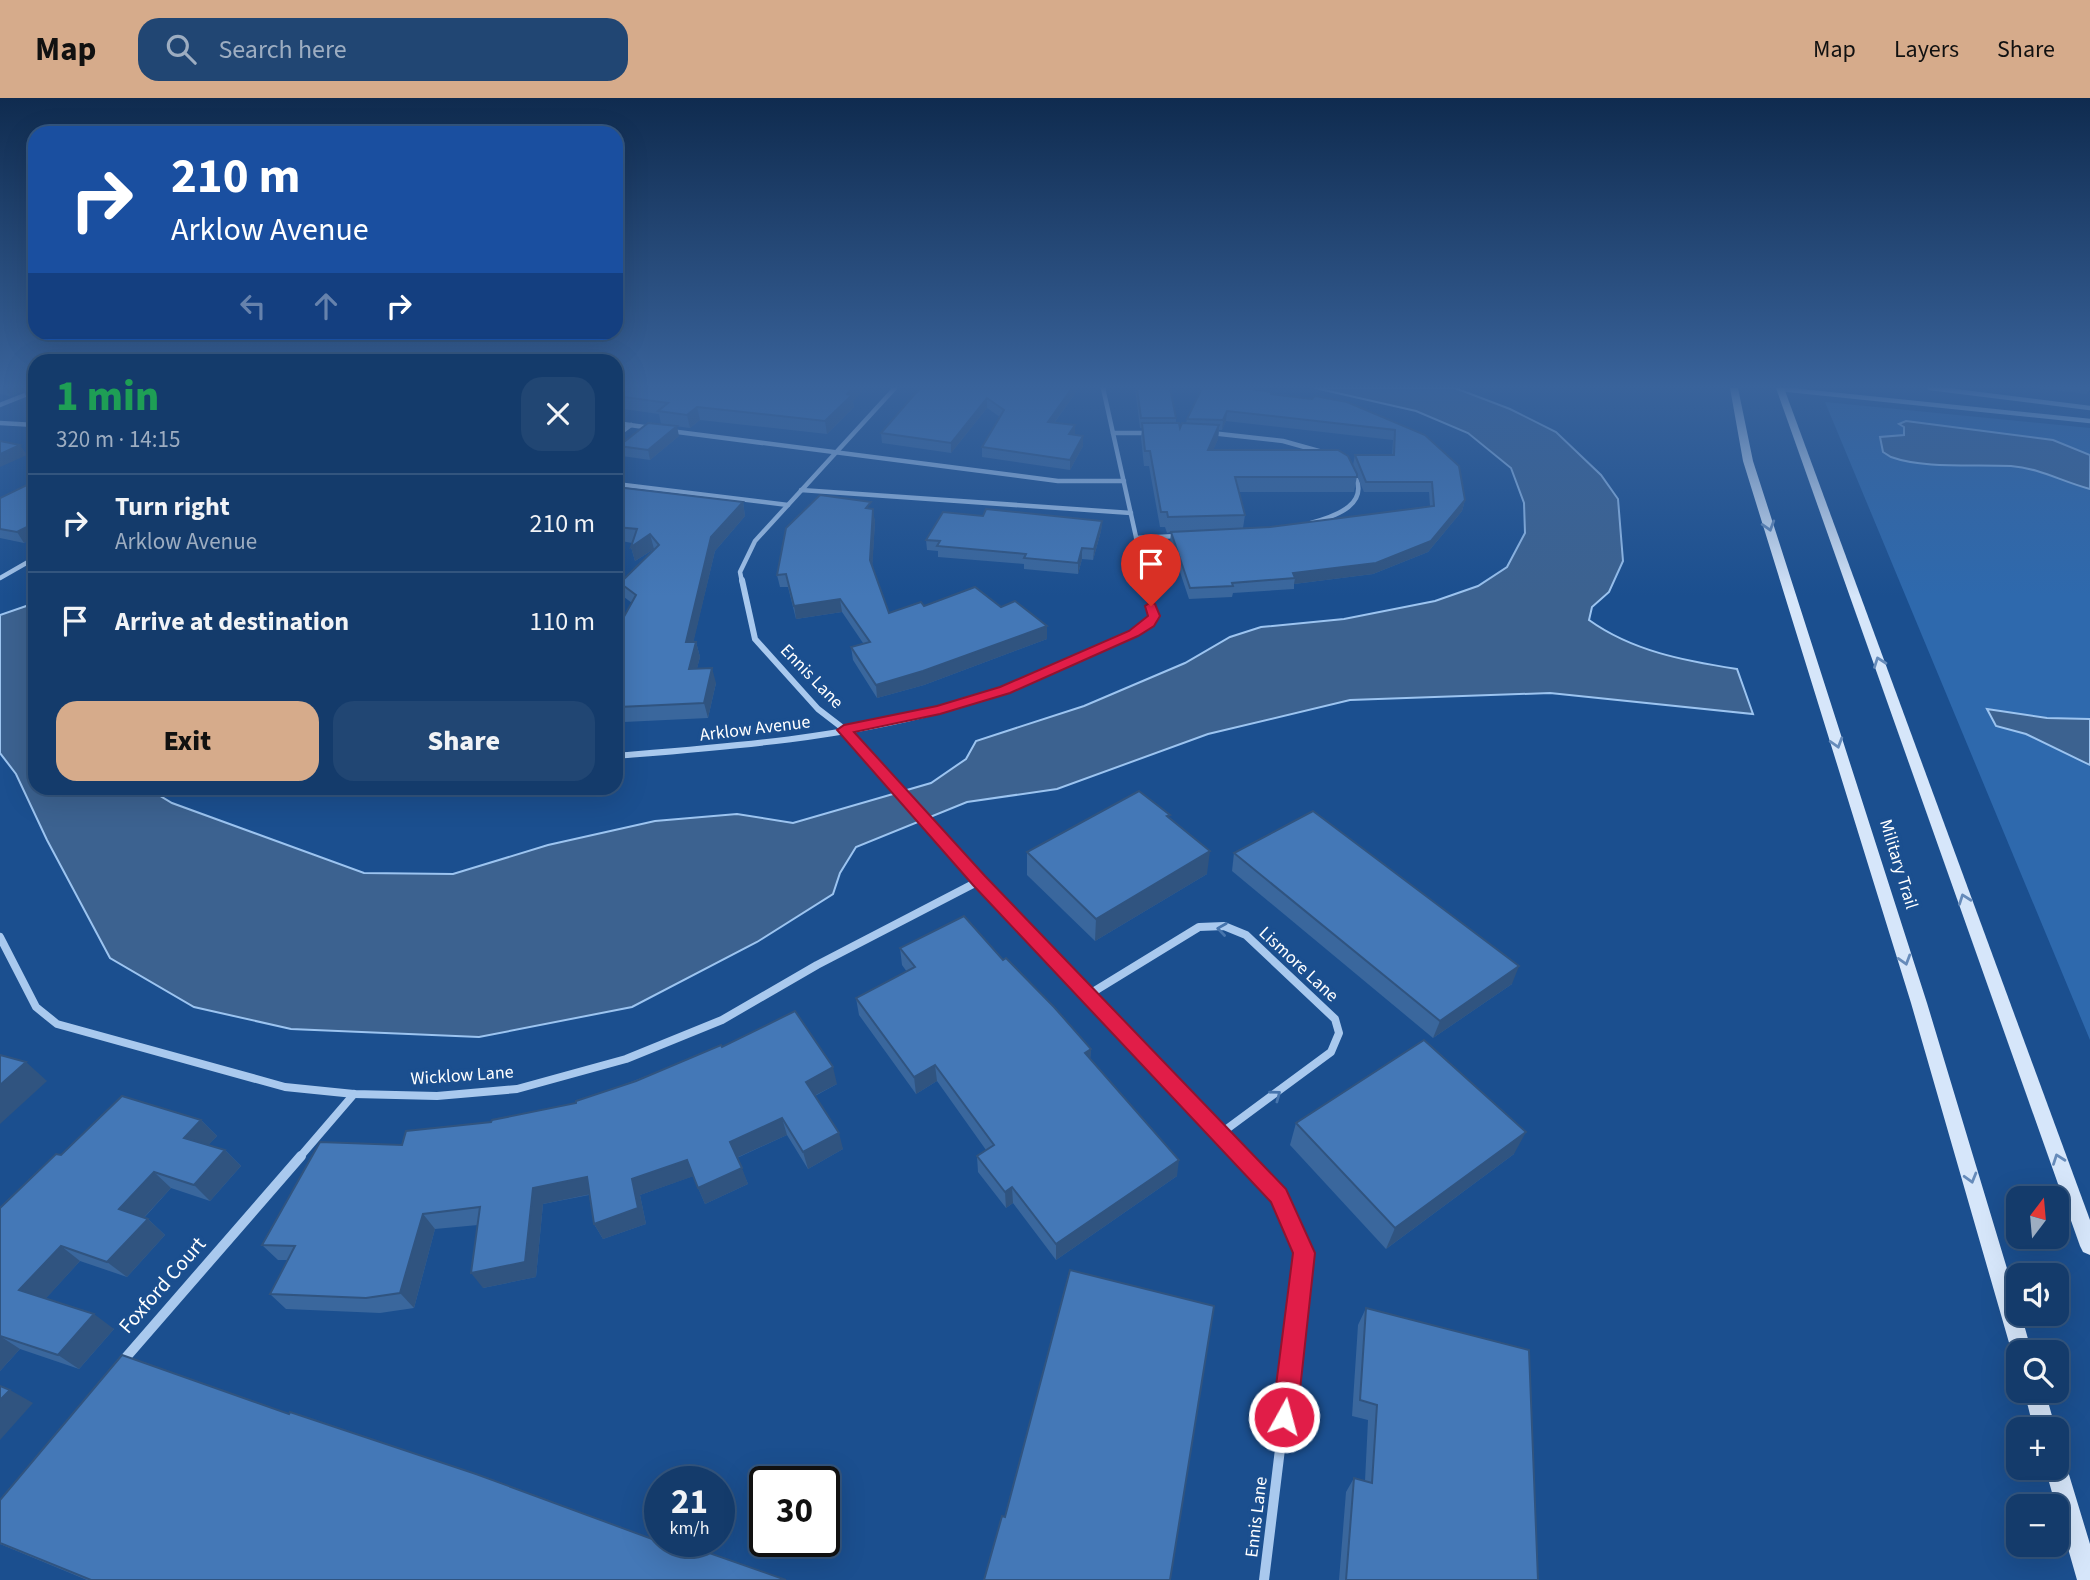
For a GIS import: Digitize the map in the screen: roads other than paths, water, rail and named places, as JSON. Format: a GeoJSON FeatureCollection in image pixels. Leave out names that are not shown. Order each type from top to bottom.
{"type":"FeatureCollection","features":[{"type":"Feature","properties":{"kind":"main road","name":"Military Trail"},"geometry":{"type":"LineString","coordinates":[[1747,457],[1915,990],[2018,1340]]}},
{"type":"Feature","properties":{"kind":"main road"},"geometry":{"type":"LineString","coordinates":[[1805,457],[2090,1246]]}},
{"type":"Feature","properties":{"kind":"main road"},"geometry":{"type":"LineString","coordinates":[[2060,1480],[2089,1580]]}},
{"type":"Feature","properties":{"kind":"street","name":"Ennis Lane"},"geometry":{"type":"LineString","coordinates":[[830,457],[755,541],[740,572],[755,639],[818,709],[844,730],[979,881],[1279,1195],[1304,1253],[1264,1580]]}},
{"type":"Feature","properties":{"kind":"street"},"geometry":{"type":"LineString","coordinates":[[867,457],[1058,481],[1124,481]]}},
{"type":"Feature","properties":{"kind":"street","name":"Arklow Avenue"},"geometry":{"type":"LineString","coordinates":[[623,755],[734,747],[844,730],[940,710],[1005,690],[1133,634],[1150,623],[1154,616],[1119,457]]}},
{"type":"Feature","properties":{"kind":"street"},"geometry":{"type":"LineString","coordinates":[[1308,523],[1344,512],[1355,502],[1360,488],[1357,477],[1346,464]]}},
{"type":"Feature","properties":{"kind":"street"},"geometry":{"type":"LineString","coordinates":[[623,485],[788,505]]}},
{"type":"Feature","properties":{"kind":"street"},"geometry":{"type":"LineString","coordinates":[[802,490],[1131,513]]}},
{"type":"Feature","properties":{"kind":"street"},"geometry":{"type":"LineString","coordinates":[[1136,538],[1180,536]]}},
{"type":"Feature","properties":{"kind":"street"},"geometry":{"type":"LineString","coordinates":[[0,578],[28,562]]}},
{"type":"Feature","properties":{"kind":"street","name":"Wicklow Lane"},"geometry":{"type":"LineString","coordinates":[[0,937],[36,1007],[57,1024],[285,1087],[354,1094],[438,1096],[517,1089],[626,1059],[722,1020],[817,965],[979,881]]}},
{"type":"Feature","properties":{"kind":"street","name":"Lismore Lane"},"geometry":{"type":"LineString","coordinates":[[1088,995],[1199,927],[1224,926],[1246,935],[1335,1019],[1339,1033],[1331,1052],[1220,1134]]}},
{"type":"Feature","properties":{"kind":"street"},"geometry":{"type":"LineString","coordinates":[[0,961],[9,954]]}},
{"type":"Feature","properties":{"kind":"street","name":"Foxford Court"},"geometry":{"type":"LineString","coordinates":[[115,1369],[354,1094]]}}]}
